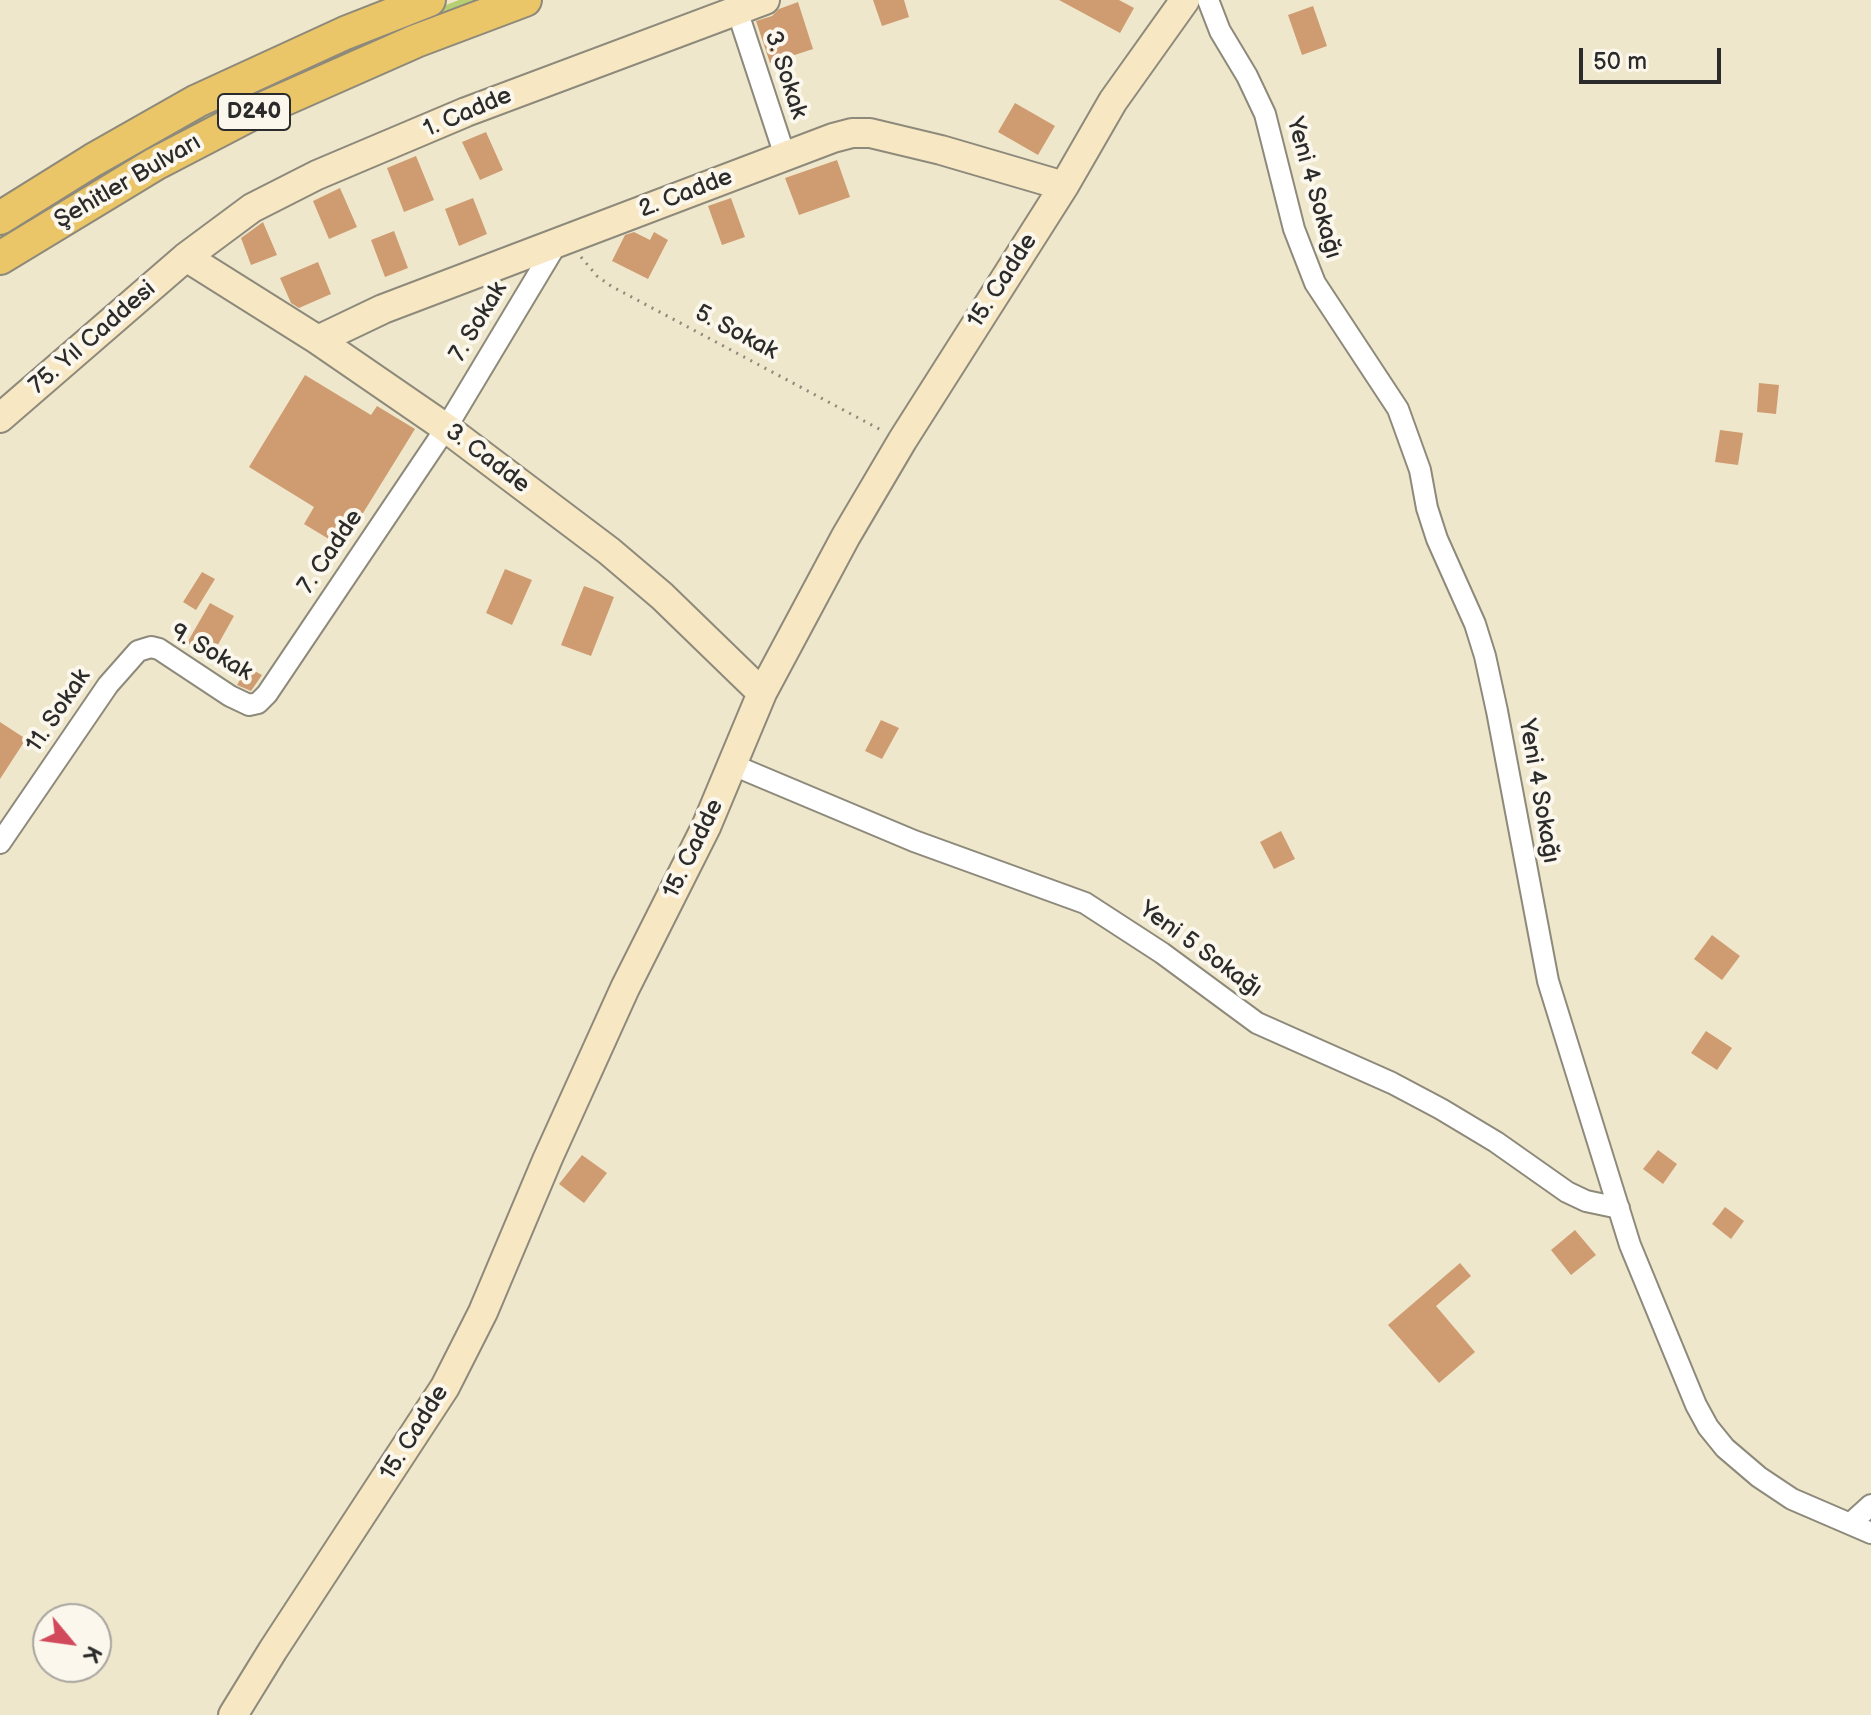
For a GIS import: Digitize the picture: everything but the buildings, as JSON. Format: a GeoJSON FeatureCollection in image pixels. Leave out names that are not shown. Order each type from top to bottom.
{"type":"FeatureCollection","features":[{"type":"Feature","properties":{"kind":"main road","name":"Şehitler Bulvarı"},"geometry":{"type":"LineString","coordinates":[[0,218],[197,101],[345,33],[429,0]]}},
{"type":"Feature","properties":{"kind":"main road","name":"Şehitler Bulvarı"},"geometry":{"type":"LineString","coordinates":[[0,258],[155,164],[253,113],[416,41],[525,0]]}},
{"type":"Feature","properties":{"kind":"street","name":"1. Cadde"},"geometry":{"type":"LineString","coordinates":[[186,257],[252,208],[317,175],[522,89],[765,0]]}},
{"type":"Feature","properties":{"kind":"street","name":"15. Cadde"},"geometry":{"type":"LineString","coordinates":[[233,1715],[445,1387],[483,1312],[625,988],[699,841],[762,693],[846,536],[1121,89],[1185,0]]}},
{"type":"Feature","properties":{"kind":"street","name":"Yeni 4 Sokağı"},"geometry":{"type":"LineString","coordinates":[[1208,0],[1220,31],[1265,114],[1294,229],[1315,283],[1398,409],[1420,470],[1437,539],[1475,624],[1497,711],[1548,981],[1619,1208],[1647,1288],[1696,1405],[1725,1448],[1748,1467],[1792,1499],[1871,1533]]}},
{"type":"Feature","properties":{"kind":"street","name":"3. Sokak"},"geometry":{"type":"LineString","coordinates":[[737,10],[785,156]]}},
{"type":"Feature","properties":{"kind":"street","name":"2. Cadde"},"geometry":{"type":"LineString","coordinates":[[318,340],[383,309],[852,133],[870,133],[941,150],[1064,186]]}},
{"type":"Feature","properties":{"kind":"street","name":"7. Sokak"},"geometry":{"type":"LineString","coordinates":[[446,428],[564,240]]}},
{"type":"Feature","properties":{"kind":"street","name":"3. Cadde"},"geometry":{"type":"LineString","coordinates":[[186,257],[318,340],[446,428],[609,551],[662,596],[762,693]]}},
{"type":"Feature","properties":{"kind":"street","name":"75. Yıl Caddesi"},"geometry":{"type":"LineString","coordinates":[[0,418],[186,257]]}},
{"type":"Feature","properties":{"kind":"street","name":"7. Cadde"},"geometry":{"type":"LineString","coordinates":[[258,703],[446,428]]}},
{"type":"Feature","properties":{"kind":"street","name":"9. Sokak"},"geometry":{"type":"LineString","coordinates":[[138,651],[151,647],[159,649],[230,696],[249,705],[258,703]]}},
{"type":"Feature","properties":{"kind":"street","name":"11. Sokak"},"geometry":{"type":"LineString","coordinates":[[0,843],[108,685],[138,651]]}},
{"type":"Feature","properties":{"kind":"street","name":"Yeni 5 Sokağı"},"geometry":{"type":"LineString","coordinates":[[733,765],[886,830],[1085,903],[1162,953],[1257,1023],[1417,1096],[1496,1142],[1567,1192],[1586,1201],[1619,1208]]}},
{"type":"Feature","properties":{"kind":"street"},"geometry":{"type":"LineString","coordinates":[[1850,1524],[1871,1505]]}},
{"type":"Feature","properties":{"kind":"path","name":"5. Sokak"},"geometry":{"type":"LineString","coordinates":[[564,240],[586,265],[611,286],[902,441]]}},
{"type":"Feature","properties":{"kind":"green space"},"geometry":{"type":"Polygon","coordinates":[[[459,0],[493,0],[0,245],[0,232],[192,116],[391,26],[459,0]]]}}]}
